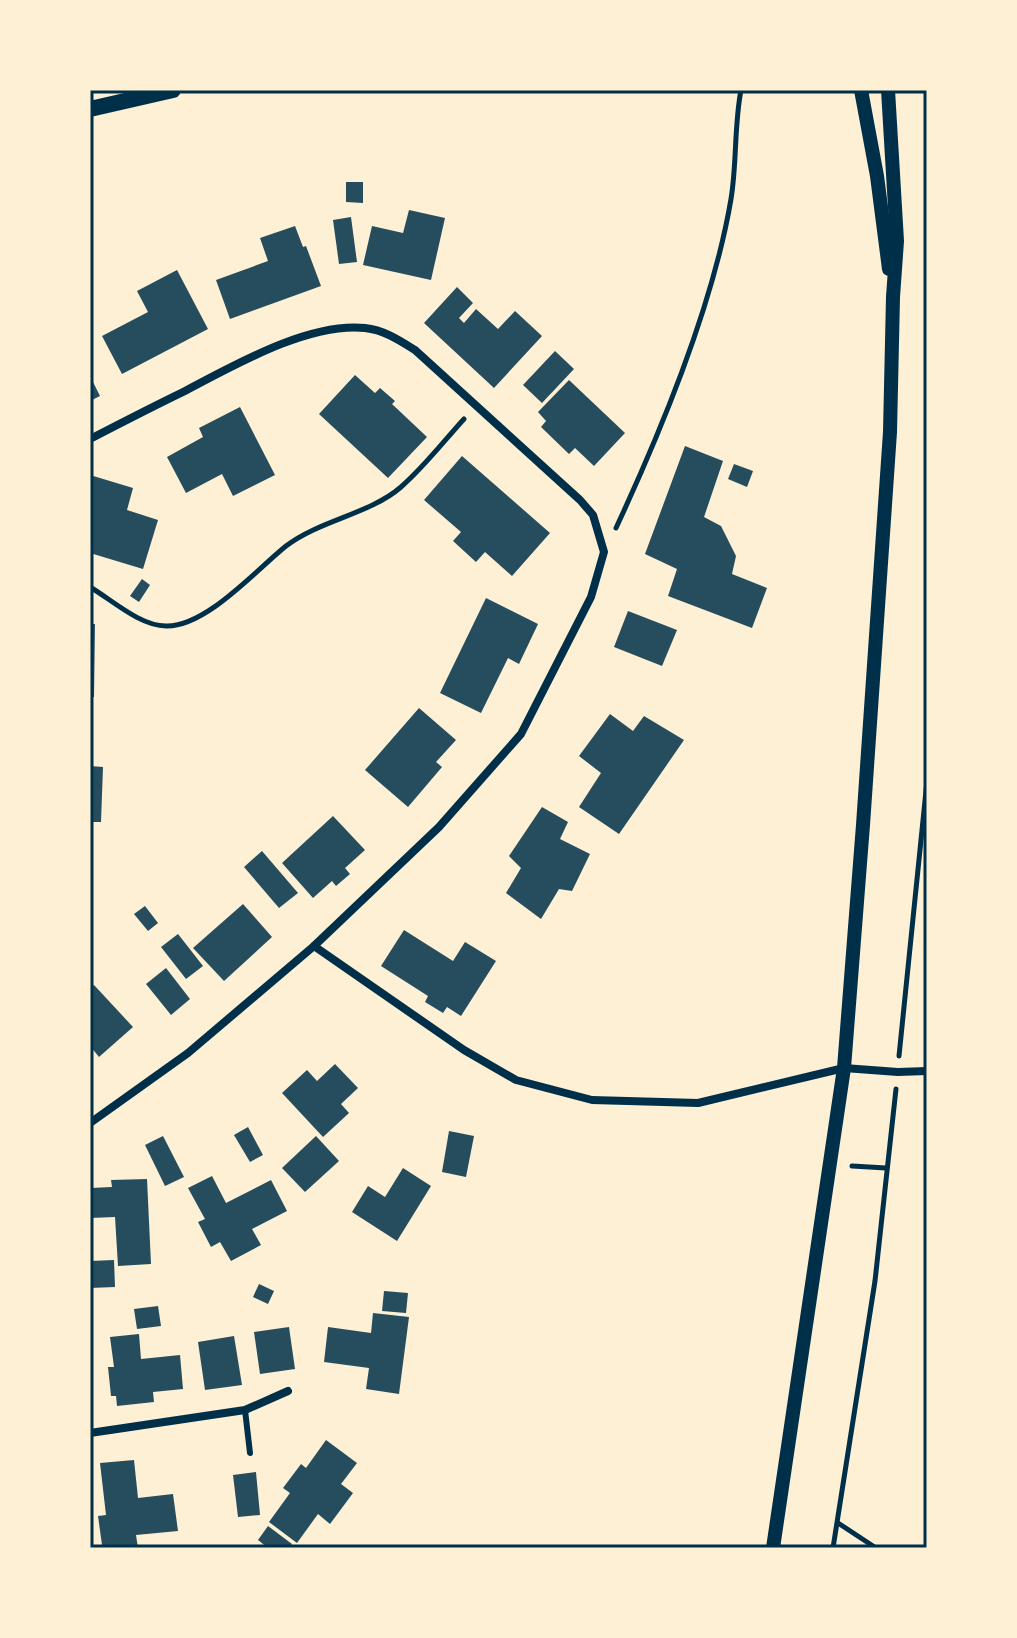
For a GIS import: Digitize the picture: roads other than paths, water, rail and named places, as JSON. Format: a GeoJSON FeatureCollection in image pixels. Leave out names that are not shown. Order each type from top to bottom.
{"type":"FeatureCollection","features":[{"type":"Feature","properties":{"kind":"main road"},"geometry":{"type":"LineString","coordinates":[[90,109],[173,90]]}},
{"type":"Feature","properties":{"kind":"street"},"geometry":{"type":"LineString","coordinates":[[861,90],[877,176],[893,297]]}},
{"type":"Feature","properties":{"kind":"street"},"geometry":{"type":"LineString","coordinates":[[773,1548],[844,1068],[889,462],[897,241],[888,90]]}},
{"type":"Feature","properties":{"kind":"street"},"geometry":{"type":"LineString","coordinates":[[90,439],[237,363],[330,328],[368,328],[391,335],[415,350],[580,500],[593,515],[604,552],[591,597],[521,734],[439,827],[314,946],[188,1053],[90,1123]]}},
{"type":"Feature","properties":{"kind":"street"},"geometry":{"type":"LineString","coordinates":[[314,946],[464,1050],[516,1080],[592,1100],[698,1103],[844,1068],[927,1071]]}},
{"type":"Feature","properties":{"kind":"street"},"geometry":{"type":"LineString","coordinates":[[90,1433],[245,1410],[288,1391]]}},
{"type":"Feature","properties":{"kind":"lane"},"geometry":{"type":"LineString","coordinates":[[245,1410],[250,1453]]}}]}
